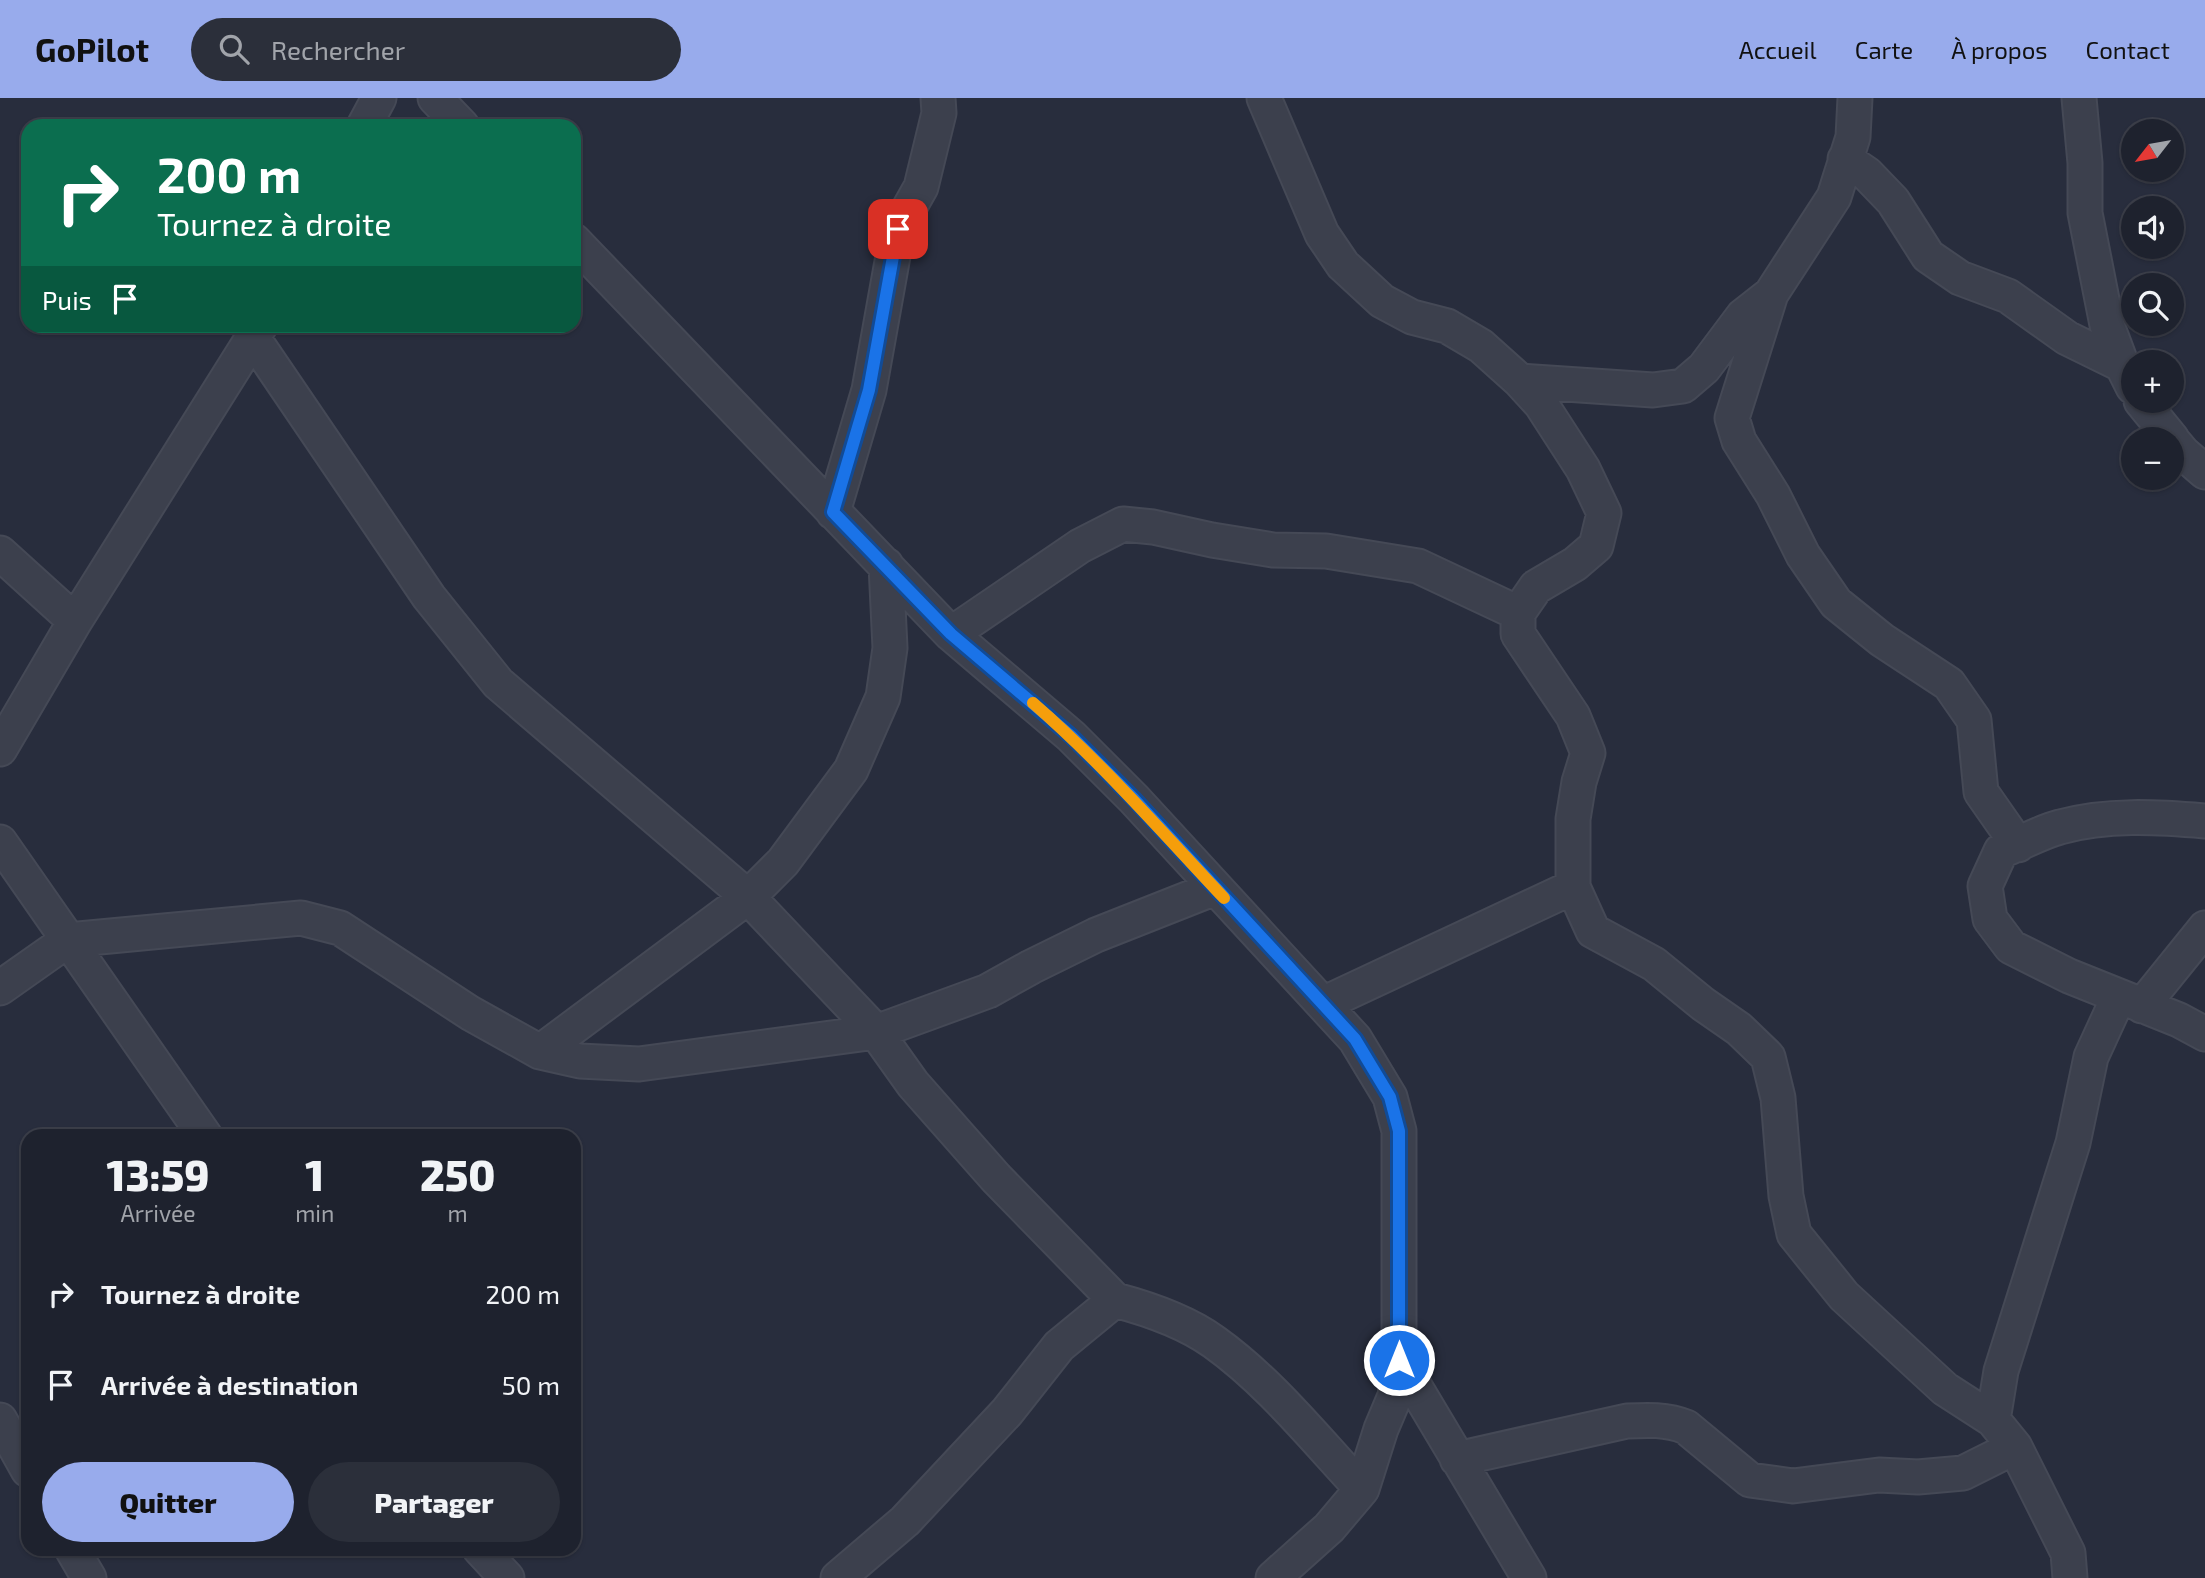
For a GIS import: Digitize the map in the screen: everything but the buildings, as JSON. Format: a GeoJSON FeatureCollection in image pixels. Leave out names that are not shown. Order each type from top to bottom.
{"type":"FeatureCollection","features":[{"type":"Feature","properties":{"kind":"street"},"geometry":{"type":"LineString","coordinates":[[368,119],[379,98]]}},
{"type":"Feature","properties":{"kind":"street"},"geometry":{"type":"LineString","coordinates":[[435,98],[455,119]]}},
{"type":"Feature","properties":{"kind":"street"},"geometry":{"type":"LineString","coordinates":[[833,512],[869,390],[898,229],[921,187],[939,113],[939,98]]}},
{"type":"Feature","properties":{"kind":"street"},"geometry":{"type":"LineString","coordinates":[[1264,98],[1322,234],[1343,265],[1382,300],[1412,317],[1447,326],[1480,346],[1520,381],[1541,404],[1583,469],[1604,513],[1596,546],[1575,564],[1536,587],[1518,613],[1518,634],[1573,716],[1588,753],[1579,782],[1573,819],[1573,887],[1593,931],[1654,964],[1739,1029],[1768,1057],[1778,1098],[1786,1196],[1794,1234],[1844,1296],[1945,1389],[1993,1420],[2015,1447],[2068,1553],[2070,1578]]}},
{"type":"Feature","properties":{"kind":"street"},"geometry":{"type":"LineString","coordinates":[[1855,98],[1853,136],[1834,197],[1771,294],[1732,418],[1739,441],[1773,495],[1803,555],[1836,603],[1882,640],[1949,684],[1974,720],[1981,792],[2018,845]]}},
{"type":"Feature","properties":{"kind":"street"},"geometry":{"type":"LineString","coordinates":[[2079,98],[2085,163],[2085,213],[2107,325],[2121,359]]}},
{"type":"Feature","properties":{"kind":"street"},"geometry":{"type":"LineString","coordinates":[[1845,159],[1867,174],[1893,201],[1928,256],[1960,278],[2008,296],[2121,372]]}},
{"type":"Feature","properties":{"kind":"street"},"geometry":{"type":"LineString","coordinates":[[581,248],[951,634],[1071,736],[1134,799],[1355,1039],[1390,1097],[1399,1131],[1399,1360],[1395,1396],[1381,1429],[1362,1489],[1329,1528],[1273,1578]]}},
{"type":"Feature","properties":{"kind":"street"},"geometry":{"type":"LineString","coordinates":[[1520,381],[1641,389],[1683,386],[1704,368],[1743,316],[1771,294]]}},
{"type":"Feature","properties":{"kind":"street"},"geometry":{"type":"LineString","coordinates":[[0,749],[75,621],[256,333]]}},
{"type":"Feature","properties":{"kind":"street"},"geometry":{"type":"LineString","coordinates":[[258,333],[429,597],[498,684],[748,897],[876,1032],[913,1084],[996,1178],[1115,1300],[1146,1309],[1212,1340],[1252,1372],[1362,1489]]}},
{"type":"Feature","properties":{"kind":"street"},"geometry":{"type":"LineString","coordinates":[[2151,413],[2162,427]]}},
{"type":"Feature","properties":{"kind":"street"},"geometry":{"type":"LineString","coordinates":[[2184,454],[2205,472]]}},
{"type":"Feature","properties":{"kind":"street"},"geometry":{"type":"LineString","coordinates":[[951,634],[1080,546],[1123,524],[1153,527],[1273,550],[1326,551],[1418,566],[1518,613]]}},
{"type":"Feature","properties":{"kind":"street"},"geometry":{"type":"LineString","coordinates":[[0,553],[75,621]]}},
{"type":"Feature","properties":{"kind":"street"},"geometry":{"type":"LineString","coordinates":[[540,1052],[748,897],[783,862],[851,771],[883,697],[890,648],[886,565]]}},
{"type":"Feature","properties":{"kind":"street"},"geometry":{"type":"LineString","coordinates":[[2205,821],[2146,817],[2095,820],[2059,827],[2001,851],[1985,886],[1990,919],[2011,947],[2068,976],[2179,1020],[2205,1034]]}},
{"type":"Feature","properties":{"kind":"street"},"geometry":{"type":"LineString","coordinates":[[0,842],[200,1129]]}},
{"type":"Feature","properties":{"kind":"street"},"geometry":{"type":"LineString","coordinates":[[1323,1004],[1573,887]]}},
{"type":"Feature","properties":{"kind":"street"},"geometry":{"type":"LineString","coordinates":[[0,988],[68,940],[300,918],[340,928],[470,1013],[540,1052],[580,1061],[639,1064],[876,1032],[988,991],[1096,935],[1215,888]]}},
{"type":"Feature","properties":{"kind":"street"},"geometry":{"type":"LineString","coordinates":[[1993,1420],[2001,1371],[2073,1143],[2091,1057],[2131,1001],[2205,928]]}},
{"type":"Feature","properties":{"kind":"street"},"geometry":{"type":"LineString","coordinates":[[838,1578],[905,1521],[1007,1412],[1059,1346],[1115,1300]]}},
{"type":"Feature","properties":{"kind":"street"},"geometry":{"type":"LineString","coordinates":[[1399,1360],[1529,1578]]}},
{"type":"Feature","properties":{"kind":"street"},"geometry":{"type":"LineString","coordinates":[[0,1420],[21,1458]]}},
{"type":"Feature","properties":{"kind":"street"},"geometry":{"type":"LineString","coordinates":[[1457,1459],[1627,1421],[1649,1420],[1674,1422],[1685,1427],[1750,1480],[1793,1486],[1879,1475],[1918,1477],[1963,1473],[2015,1447]]}},
{"type":"Feature","properties":{"kind":"street"},"geometry":{"type":"LineString","coordinates":[[76,1556],[89,1578]]}},
{"type":"Feature","properties":{"kind":"street"},"geometry":{"type":"LineString","coordinates":[[487,1556],[507,1578]]}},
{"type":"Feature","properties":{"kind":"slow traffic"},"geometry":{"type":"LineString","coordinates":[[1033,703],[1071,736],[1134,799],[1224,898]]}},
{"type":"Feature","properties":{"kind":"route"},"geometry":{"type":"LineString","coordinates":[[898,229],[869,390],[833,512],[951,634],[1071,736],[1134,799],[1355,1039],[1390,1097],[1399,1131],[1399,1360]]}}]}
